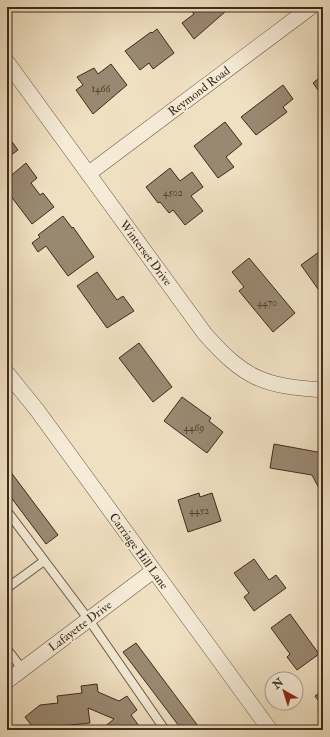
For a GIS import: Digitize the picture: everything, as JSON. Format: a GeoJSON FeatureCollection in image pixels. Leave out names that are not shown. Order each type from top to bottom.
{"type":"FeatureCollection","features":[{"type":"Feature","properties":{"kind":"street","name":"Reymond Road"},"geometry":{"type":"LineString","coordinates":[[88,174],[311,7]]}},
{"type":"Feature","properties":{"kind":"street","name":"Winterset Drive"},"geometry":{"type":"LineString","coordinates":[[7,62],[205,334],[227,358],[241,370],[260,380],[299,388],[323,390]]}},
{"type":"Feature","properties":{"kind":"street","name":"Carriage Hill Lane"},"geometry":{"type":"LineString","coordinates":[[7,373],[37,410],[270,730]]}},
{"type":"Feature","properties":{"kind":"street","name":"Lafayette Drive"},"geometry":{"type":"LineString","coordinates":[[7,681],[153,571]]}},
{"type":"Feature","properties":{"kind":"lane"},"geometry":{"type":"LineString","coordinates":[[7,511],[88,620],[165,730]]}},
{"type":"Feature","properties":{"kind":"lane"},"geometry":{"type":"LineString","coordinates":[[7,588],[44,561]]}},
{"type":"Feature","properties":{"kind":"lane"},"geometry":{"type":"LineString","coordinates":[[7,649],[23,670]]}},
{"type":"Feature","properties":{"kind":"building"},"geometry":{"type":"Polygon","coordinates":[[[224,7],[226,11],[194,39],[182,23],[194,14],[189,8],[224,7]]]}},
{"type":"Feature","properties":{"kind":"building"},"geometry":{"type":"Polygon","coordinates":[[[157,29],[174,53],[153,69],[149,63],[140,70],[125,51],[157,29]]]}},
{"type":"Feature","properties":{"kind":"building"},"geometry":{"type":"Polygon","coordinates":[[[111,64],[127,85],[93,114],[76,90],[83,85],[77,77],[94,68],[98,74],[111,64]]]}},
{"type":"Feature","properties":{"kind":"building"},"geometry":{"type":"Polygon","coordinates":[[[323,75],[323,97],[313,83],[323,75]]]}},
{"type":"Feature","properties":{"kind":"building"},"geometry":{"type":"Polygon","coordinates":[[[283,85],[293,99],[283,107],[287,112],[256,135],[241,117],[283,85]]]}},
{"type":"Feature","properties":{"kind":"building"},"geometry":{"type":"Polygon","coordinates":[[[225,122],[242,144],[226,157],[234,167],[218,178],[194,146],[225,122]]]}},
{"type":"Feature","properties":{"kind":"building"},"geometry":{"type":"Polygon","coordinates":[[[7,135],[18,150],[7,158],[7,135]]]}},
{"type":"Feature","properties":{"kind":"building"},"geometry":{"type":"Polygon","coordinates":[[[26,163],[37,178],[31,183],[40,195],[43,193],[54,207],[32,224],[7,191],[7,179],[26,163]]]}},
{"type":"Feature","properties":{"kind":"building"},"geometry":{"type":"Polygon","coordinates":[[[170,168],[180,181],[192,172],[203,187],[191,196],[203,211],[185,225],[173,210],[169,213],[160,202],[158,203],[146,187],[170,168]]]}},
{"type":"Feature","properties":{"kind":"building"},"geometry":{"type":"Polygon","coordinates":[[[63,216],[72,228],[73,227],[94,257],[68,276],[46,246],[38,252],[32,243],[40,237],[38,235],[63,216]]]}},
{"type":"Feature","properties":{"kind":"building"},"geometry":{"type":"Polygon","coordinates":[[[323,249],[323,286],[318,289],[301,265],[323,249]]]}},
{"type":"Feature","properties":{"kind":"building"},"geometry":{"type":"Polygon","coordinates":[[[249,258],[295,313],[273,332],[239,291],[244,287],[232,272],[249,258]]]}},
{"type":"Feature","properties":{"kind":"building"},"geometry":{"type":"Polygon","coordinates":[[[97,272],[117,300],[123,296],[134,311],[107,328],[77,286],[97,272]]]}},
{"type":"Feature","properties":{"kind":"building"},"geometry":{"type":"Polygon","coordinates":[[[139,343],[172,387],[153,402],[119,358],[139,343]]]}},
{"type":"Feature","properties":{"kind":"building"},"geometry":{"type":"Polygon","coordinates":[[[182,397],[211,418],[209,421],[223,432],[207,453],[164,421],[182,397]]]}},
{"type":"Feature","properties":{"kind":"building"},"geometry":{"type":"Polygon","coordinates":[[[274,444],[323,453],[323,496],[312,475],[270,468],[274,444]]]}},
{"type":"Feature","properties":{"kind":"building"},"geometry":{"type":"Polygon","coordinates":[[[7,467],[58,535],[46,544],[7,492],[7,467]]]}},
{"type":"Feature","properties":{"kind":"building"},"geometry":{"type":"Polygon","coordinates":[[[199,493],[200,497],[212,493],[221,521],[188,532],[178,500],[199,493]]]}},
{"type":"Feature","properties":{"kind":"building"},"geometry":{"type":"Polygon","coordinates":[[[254,559],[269,580],[276,575],[286,588],[254,611],[244,597],[249,593],[234,573],[254,559]]]}},
{"type":"Feature","properties":{"kind":"building"},"geometry":{"type":"Polygon","coordinates":[[[290,614],[319,654],[297,670],[287,657],[290,654],[271,628],[290,614]]]}},
{"type":"Feature","properties":{"kind":"building"},"geometry":{"type":"Polygon","coordinates":[[[136,643],[201,730],[182,730],[123,652],[136,643]]]}},
{"type":"Feature","properties":{"kind":"building"},"geometry":{"type":"Polygon","coordinates":[[[97,684],[98,692],[119,701],[127,696],[137,710],[131,715],[142,730],[104,730],[103,728],[114,719],[88,708],[90,723],[51,727],[47,730],[35,730],[25,717],[40,705],[58,703],[57,696],[82,693],[81,686],[97,684]]]}},
{"type":"Feature","properties":{"kind":"building"},"geometry":{"type":"Polygon","coordinates":[[[323,690],[323,707],[315,696],[323,690]]]}}]}
